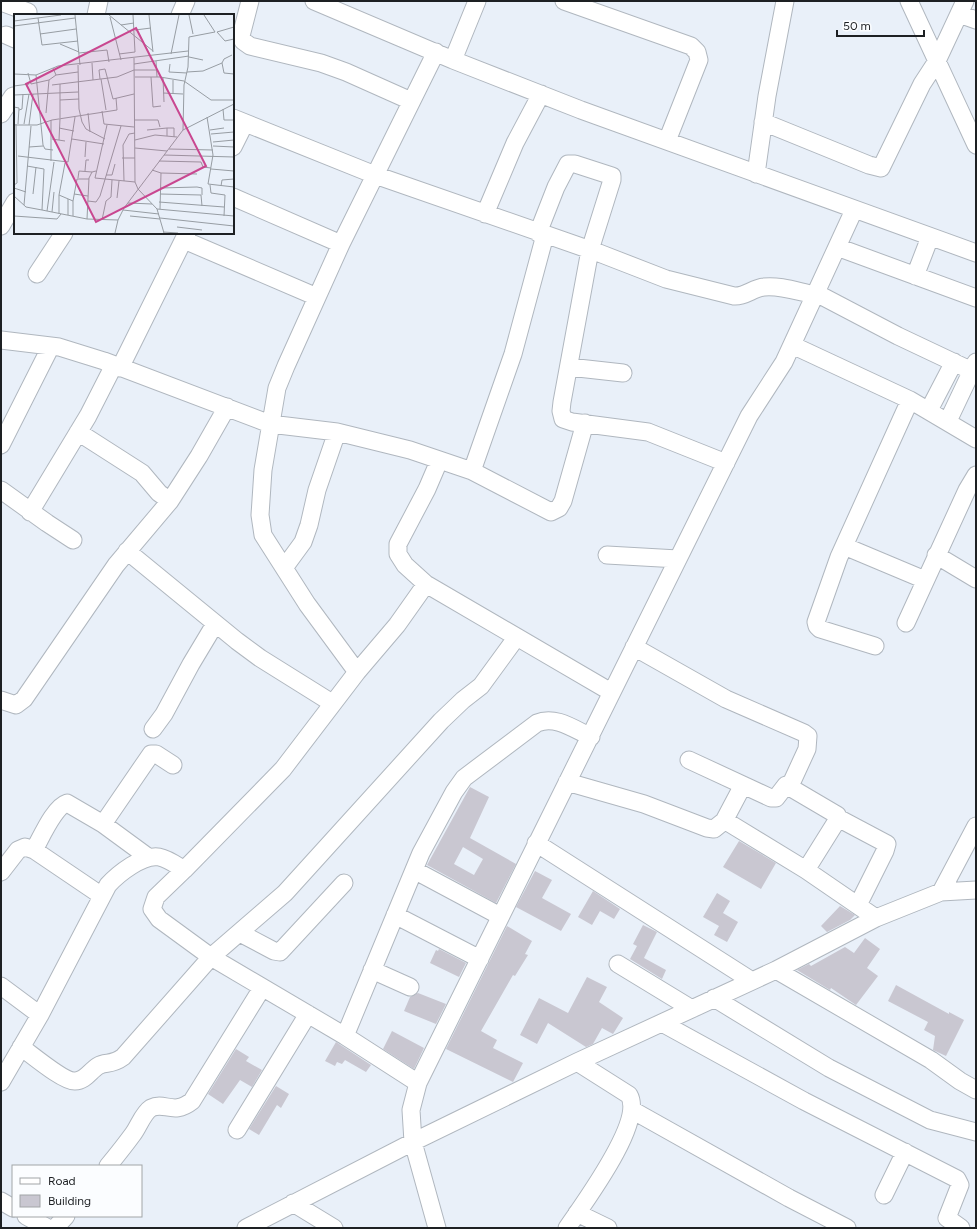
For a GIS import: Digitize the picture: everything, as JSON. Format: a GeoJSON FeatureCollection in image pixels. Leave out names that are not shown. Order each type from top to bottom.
{"type":"FeatureCollection","features":[{"type":"Feature","properties":{"kind":"street"},"geometry":{"type":"LineString","coordinates":[[96,14],[99,1]]}},
{"type":"Feature","properties":{"kind":"street"},"geometry":{"type":"LineString","coordinates":[[180,14],[186,1]]}},
{"type":"Feature","properties":{"kind":"street"},"geometry":{"type":"LineString","coordinates":[[250,1],[242,36],[243,41],[250,46],[321,63],[346,72],[411,101]]}},
{"type":"Feature","properties":{"kind":"street"},"geometry":{"type":"LineString","coordinates":[[314,1],[452,60],[540,94],[854,210],[976,253]]}},
{"type":"Feature","properties":{"kind":"street"},"geometry":{"type":"LineString","coordinates":[[452,60],[477,1]]}},
{"type":"Feature","properties":{"kind":"street"},"geometry":{"type":"LineString","coordinates":[[564,1],[691,46],[697,52],[699,60],[667,141]]}},
{"type":"Feature","properties":{"kind":"street"},"geometry":{"type":"LineString","coordinates":[[756,174],[775,48],[785,1]]}},
{"type":"Feature","properties":{"kind":"street"},"geometry":{"type":"LineString","coordinates":[[909,1],[976,145]]}},
{"type":"Feature","properties":{"kind":"street"},"geometry":{"type":"LineString","coordinates":[[1,2],[30,9]]}},
{"type":"Feature","properties":{"kind":"street"},"geometry":{"type":"LineString","coordinates":[[763,122],[869,165],[881,168],[922,84],[937,61],[962,8],[976,20]]}},
{"type":"Feature","properties":{"kind":"street"},"geometry":{"type":"LineString","coordinates":[[234,52],[250,46]]}},
{"type":"Feature","properties":{"kind":"street"},"geometry":{"type":"LineString","coordinates":[[357,672],[307,604],[263,535],[261,524],[263,470],[277,388],[341,244],[436,52]]}},
{"type":"Feature","properties":{"kind":"street"},"geometry":{"type":"LineString","coordinates":[[1,114],[10,94]]}},
{"type":"Feature","properties":{"kind":"street"},"geometry":{"type":"LineString","coordinates":[[485,214],[515,143],[540,94]]}},
{"type":"Feature","properties":{"kind":"street"},"geometry":{"type":"LineString","coordinates":[[234,142],[239,120],[375,175],[590,250],[666,279],[734,296],[740,296],[757,288],[766,287],[815,294],[898,336],[954,362],[974,366],[948,421]]}},
{"type":"Feature","properties":{"kind":"street"},"geometry":{"type":"LineString","coordinates":[[472,470],[513,354],[541,234],[556,187],[568,164],[575,164],[610,174],[612,180],[590,250],[562,402],[562,415],[568,420],[648,432],[726,463]]}},
{"type":"Feature","properties":{"kind":"street"},"geometry":{"type":"LineString","coordinates":[[234,197],[341,244]]}},
{"type":"Feature","properties":{"kind":"street"},"geometry":{"type":"LineString","coordinates":[[1,226],[14,204]]}},
{"type":"Feature","properties":{"kind":"street"},"geometry":{"type":"LineString","coordinates":[[437,1228],[413,1142],[411,1110],[418,1083],[749,416],[784,362],[854,210]]}},
{"type":"Feature","properties":{"kind":"street"},"geometry":{"type":"LineString","coordinates":[[37,274],[63,234]]}},
{"type":"Feature","properties":{"kind":"street"},"geometry":{"type":"LineString","coordinates":[[30,512],[117,366],[186,236],[318,297]]}},
{"type":"Feature","properties":{"kind":"street"},"geometry":{"type":"LineString","coordinates":[[915,276],[930,237]]}},
{"type":"Feature","properties":{"kind":"street"},"geometry":{"type":"LineString","coordinates":[[837,247],[976,298]]}},
{"type":"Feature","properties":{"kind":"street"},"geometry":{"type":"LineString","coordinates":[[1,340],[51,346],[117,366],[270,424],[337,432],[382,442],[439,461],[472,470],[550,512],[556,511],[563,501],[585,423]]}},
{"type":"Feature","properties":{"kind":"street"},"geometry":{"type":"LineString","coordinates":[[792,345],[910,400],[948,421],[976,439]]}},
{"type":"Feature","properties":{"kind":"street"},"geometry":{"type":"LineString","coordinates":[[1,445],[51,346]]}},
{"type":"Feature","properties":{"kind":"street"},"geometry":{"type":"LineString","coordinates":[[929,410],[954,362]]}},
{"type":"Feature","properties":{"kind":"street"},"geometry":{"type":"LineString","coordinates":[[568,367],[623,373]]}},
{"type":"Feature","properties":{"kind":"street"},"geometry":{"type":"LineString","coordinates":[[875,646],[826,631],[817,626],[818,615],[844,546],[910,400]]}},
{"type":"Feature","properties":{"kind":"street"},"geometry":{"type":"LineString","coordinates":[[1,700],[16,706],[24,699],[127,551],[170,501],[199,456],[227,407]]}},
{"type":"Feature","properties":{"kind":"street"},"geometry":{"type":"LineString","coordinates":[[78,432],[142,473],[159,493],[170,501]]}},
{"type":"Feature","properties":{"kind":"street"},"geometry":{"type":"LineString","coordinates":[[284,568],[303,542],[309,525],[317,490],[337,432]]}},
{"type":"Feature","properties":{"kind":"street"},"geometry":{"type":"LineString","coordinates":[[439,461],[427,489],[398,544],[398,554],[405,564],[426,584],[516,638],[611,692]]}},
{"type":"Feature","properties":{"kind":"street"},"geometry":{"type":"LineString","coordinates":[[906,623],[936,555],[976,474]]}},
{"type":"Feature","properties":{"kind":"street"},"geometry":{"type":"LineString","coordinates":[[1,490],[30,512],[73,540]]}},
{"type":"Feature","properties":{"kind":"street"},"geometry":{"type":"LineString","coordinates":[[844,546],[925,580]]}},
{"type":"Feature","properties":{"kind":"street"},"geometry":{"type":"LineString","coordinates":[[127,551],[215,624],[260,658],[332,703]]}},
{"type":"Feature","properties":{"kind":"street"},"geometry":{"type":"LineString","coordinates":[[936,555],[976,578]]}},
{"type":"Feature","properties":{"kind":"street"},"geometry":{"type":"LineString","coordinates":[[608,556],[678,559]]}},
{"type":"Feature","properties":{"kind":"street"},"geometry":{"type":"LineString","coordinates":[[418,1083],[345,1036],[211,957],[159,919],[152,909],[156,897],[283,769],[332,703],[396,625],[426,584]]}},
{"type":"Feature","properties":{"kind":"street"},"geometry":{"type":"LineString","coordinates":[[153,729],[164,714],[215,624]]}},
{"type":"Feature","properties":{"kind":"street"},"geometry":{"type":"LineString","coordinates":[[21,1047],[65,1078],[74,1082],[84,1078],[100,1065],[115,1063],[123,1057],[211,957],[285,893],[455,707],[481,686],[516,638]]}},
{"type":"Feature","properties":{"kind":"street"},"geometry":{"type":"LineString","coordinates":[[634,647],[726,699],[804,732],[808,736],[807,749],[790,786]]}},
{"type":"Feature","properties":{"kind":"street"},"geometry":{"type":"LineString","coordinates":[[345,1036],[414,870],[454,792],[464,778],[538,723],[546,719],[555,720],[591,737]]}},
{"type":"Feature","properties":{"kind":"street"},"geometry":{"type":"LineString","coordinates":[[103,824],[151,754],[156,754],[173,765]]}},
{"type":"Feature","properties":{"kind":"street"},"geometry":{"type":"LineString","coordinates":[[689,760],[742,787],[774,799],[784,786],[790,786],[834,812],[838,818],[887,844],[858,905]]}},
{"type":"Feature","properties":{"kind":"street"},"geometry":{"type":"LineString","coordinates":[[567,782],[644,804],[707,828],[714,829],[724,821],[742,787]]}},
{"type":"Feature","properties":{"kind":"street"},"geometry":{"type":"LineString","coordinates":[[34,850],[62,805],[67,803],[103,824],[148,857]]}},
{"type":"Feature","properties":{"kind":"street"},"geometry":{"type":"LineString","coordinates":[[806,870],[838,818]]}},
{"type":"Feature","properties":{"kind":"street"},"geometry":{"type":"LineString","coordinates":[[724,821],[806,870],[876,918]]}},
{"type":"Feature","properties":{"kind":"street"},"geometry":{"type":"LineString","coordinates":[[941,892],[976,826]]}},
{"type":"Feature","properties":{"kind":"street"},"geometry":{"type":"LineString","coordinates":[[536,843],[752,981]]}},
{"type":"Feature","properties":{"kind":"street"},"geometry":{"type":"LineString","coordinates":[[3,864],[18,850],[25,847],[34,850],[102,896]]}},
{"type":"Feature","properties":{"kind":"street"},"geometry":{"type":"LineString","coordinates":[[1,1082],[40,1015],[108,885],[118,875],[148,857],[158,857],[168,860],[184,870]]}},
{"type":"Feature","properties":{"kind":"street"},"geometry":{"type":"LineString","coordinates":[[414,870],[500,916]]}},
{"type":"Feature","properties":{"kind":"street"},"geometry":{"type":"LineString","coordinates":[[240,933],[274,951],[280,952],[344,883]]}},
{"type":"Feature","properties":{"kind":"street"},"geometry":{"type":"LineString","coordinates":[[246,1228],[413,1142],[577,1062],[776,970],[876,918],[941,892],[976,890]]}},
{"type":"Feature","properties":{"kind":"street"},"geometry":{"type":"LineString","coordinates":[[395,915],[480,959]]}},
{"type":"Feature","properties":{"kind":"street"},"geometry":{"type":"LineString","coordinates":[[618,964],[692,1009]]}},
{"type":"Feature","properties":{"kind":"street"},"geometry":{"type":"LineString","coordinates":[[372,970],[410,987]]}},
{"type":"Feature","properties":{"kind":"street"},"geometry":{"type":"LineString","coordinates":[[776,970],[931,1060],[960,1081],[976,1090]]}},
{"type":"Feature","properties":{"kind":"street"},"geometry":{"type":"LineString","coordinates":[[1,986],[40,1015]]}},
{"type":"Feature","properties":{"kind":"street"},"geometry":{"type":"LineString","coordinates":[[109,1165],[134,1132],[146,1113],[152,1108],[184,1108],[192,1101],[262,988]]}},
{"type":"Feature","properties":{"kind":"street"},"geometry":{"type":"LineString","coordinates":[[714,998],[829,1068],[923,1117],[976,1132]]}},
{"type":"Feature","properties":{"kind":"street"},"geometry":{"type":"LineString","coordinates":[[237,1130],[308,1014]]}},
{"type":"Feature","properties":{"kind":"street"},"geometry":{"type":"LineString","coordinates":[[662,1023],[804,1101],[960,1181],[960,1185],[947,1218],[961,1228]]}},
{"type":"Feature","properties":{"kind":"street"},"geometry":{"type":"LineString","coordinates":[[566,1228],[614,1157],[632,1110],[632,1101],[629,1095],[577,1062]]}},
{"type":"Feature","properties":{"kind":"street"},"geometry":{"type":"LineString","coordinates":[[632,1110],[789,1198],[847,1228]]}},
{"type":"Feature","properties":{"kind":"street"},"geometry":{"type":"LineString","coordinates":[[884,1195],[905,1152]]}},
{"type":"Feature","properties":{"kind":"street"},"geometry":{"type":"LineString","coordinates":[[1,1201],[12,1207]]}},
{"type":"Feature","properties":{"kind":"street"},"geometry":{"type":"LineString","coordinates":[[294,1203],[334,1228]]}},
{"type":"Feature","properties":{"kind":"street"},"geometry":{"type":"LineString","coordinates":[[577,1213],[608,1228]]}},
{"type":"Feature","properties":{"kind":"street"},"geometry":{"type":"LineString","coordinates":[[28,1217],[48,1228]]}},
{"type":"Feature","properties":{"kind":"street"},"geometry":{"type":"LineString","coordinates":[[55,1228],[65,1217]]}},
{"type":"Feature","properties":{"kind":"building"},"geometry":{"type":"Polygon","coordinates":[[[470,787],[489,797],[470,838],[516,864],[496,903],[427,865],[470,787]],[[463,847],[454,864],[474,875],[483,859],[463,847]]]}},
{"type":"Feature","properties":{"kind":"building"},"geometry":{"type":"Polygon","coordinates":[[[739,841],[776,863],[761,889],[723,867],[739,841]]]}},
{"type":"Feature","properties":{"kind":"building"},"geometry":{"type":"Polygon","coordinates":[[[535,871],[552,880],[542,898],[571,914],[561,931],[516,907],[535,871]]]}},
{"type":"Feature","properties":{"kind":"building"},"geometry":{"type":"Polygon","coordinates":[[[593,891],[620,909],[614,919],[600,911],[592,925],[578,917],[593,891]]]}},
{"type":"Feature","properties":{"kind":"building"},"geometry":{"type":"Polygon","coordinates":[[[717,893],[730,901],[723,913],[738,922],[727,942],[714,935],[719,926],[703,917],[717,893]]]}},
{"type":"Feature","properties":{"kind":"building"},"geometry":{"type":"Polygon","coordinates":[[[840,906],[855,915],[850,920],[827,932],[821,926],[840,906]]]}},
{"type":"Feature","properties":{"kind":"building"},"geometry":{"type":"Polygon","coordinates":[[[643,925],[657,932],[644,958],[666,970],[662,979],[630,959],[637,946],[633,944],[643,925]]]}},
{"type":"Feature","properties":{"kind":"building"},"geometry":{"type":"Polygon","coordinates":[[[507,926],[532,941],[525,954],[528,955],[515,976],[513,975],[481,1031],[497,1040],[493,1048],[523,1063],[513,1082],[446,1049],[507,926]]]}},
{"type":"Feature","properties":{"kind":"building"},"geometry":{"type":"Polygon","coordinates":[[[865,938],[880,949],[867,968],[878,976],[856,1005],[831,988],[830,990],[797,970],[809,964],[811,966],[845,947],[854,953],[865,938]]]}},
{"type":"Feature","properties":{"kind":"building"},"geometry":{"type":"Polygon","coordinates":[[[439,949],[466,963],[459,977],[430,963],[436,950],[438,951],[439,949]]]}},
{"type":"Feature","properties":{"kind":"building"},"geometry":{"type":"Polygon","coordinates":[[[587,977],[607,987],[599,1002],[623,1018],[613,1034],[602,1028],[593,1044],[586,1047],[548,1023],[537,1044],[520,1035],[539,998],[568,1013],[587,977]]]}},
{"type":"Feature","properties":{"kind":"building"},"geometry":{"type":"Polygon","coordinates":[[[896,985],[949,1014],[949,1012],[964,1020],[946,1056],[933,1050],[935,1036],[924,1030],[928,1022],[888,1001],[896,985]]]}},
{"type":"Feature","properties":{"kind":"building"},"geometry":{"type":"Polygon","coordinates":[[[418,993],[446,1004],[436,1024],[404,1011],[410,997],[418,993]]]}},
{"type":"Feature","properties":{"kind":"building"},"geometry":{"type":"Polygon","coordinates":[[[392,1031],[424,1048],[414,1069],[383,1049],[392,1031]]]}},
{"type":"Feature","properties":{"kind":"building"},"geometry":{"type":"Polygon","coordinates":[[[336,1042],[371,1065],[366,1072],[345,1060],[342,1064],[337,1062],[335,1066],[325,1061],[336,1042]]]}},
{"type":"Feature","properties":{"kind":"building"},"geometry":{"type":"Polygon","coordinates":[[[236,1049],[249,1057],[246,1061],[262,1070],[252,1087],[240,1080],[223,1104],[208,1094],[236,1049]]]}},
{"type":"Feature","properties":{"kind":"building"},"geometry":{"type":"Polygon","coordinates":[[[276,1086],[289,1094],[281,1108],[277,1105],[259,1135],[249,1129],[276,1086]]]}}]}
